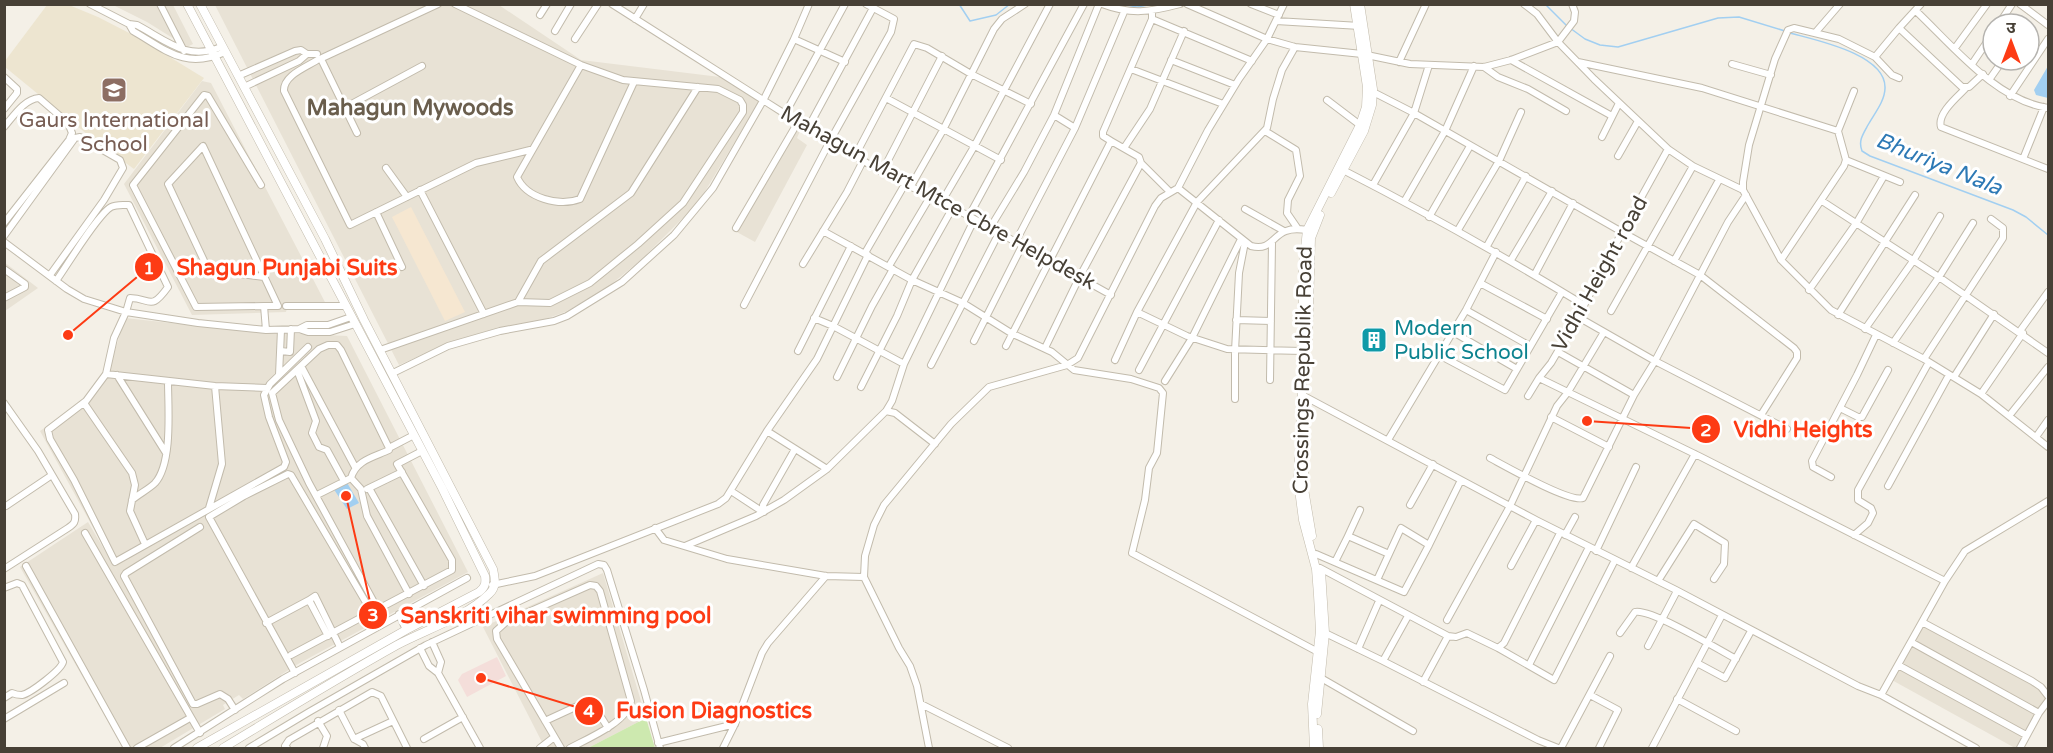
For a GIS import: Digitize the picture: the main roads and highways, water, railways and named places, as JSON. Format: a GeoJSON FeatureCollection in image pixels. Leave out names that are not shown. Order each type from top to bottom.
{"type":"FeatureCollection","features":[{"type":"Feature","properties":{"kind":"water"},"geometry":{"type":"Polygon","coordinates":[[[2048,66],[2048,98],[2036,95],[2034,90],[2048,66]]]}},
{"type":"Feature","properties":{"kind":"water"},"geometry":{"type":"Polygon","coordinates":[[[346,481],[359,503],[347,509],[333,488],[346,481]]]}},
{"type":"Feature","properties":{"kind":"waterway"},"geometry":{"type":"LineString","coordinates":[[959,4],[970,21],[996,15],[1010,4]]}},
{"type":"Feature","properties":{"kind":"waterway"},"geometry":{"type":"LineString","coordinates":[[1121,4],[1137,7],[1153,4]]}},
{"type":"Feature","properties":{"kind":"waterway","name":"Bhuriya Nala"},"geometry":{"type":"LineString","coordinates":[[1545,4],[1566,25]]}},
{"type":"Feature","properties":{"kind":"waterway","name":"Bhuriya Nala"},"geometry":{"type":"LineString","coordinates":[[1570,28],[1585,39],[1600,45],[1618,47],[1718,18],[1739,17],[1785,31]]}},
{"type":"Feature","properties":{"kind":"waterway","name":"Bhuriya Nala"},"geometry":{"type":"LineString","coordinates":[[1790,33],[1847,50],[1874,66],[1882,76],[1885,93],[1862,138],[1862,151],[2013,210],[2026,217],[2048,235]]}},
{"type":"Feature","properties":{"kind":"place","name":"Gaurs International School"},"geometry":{"type":"Point","coordinates":[114,90]}},
{"type":"Feature","properties":{"kind":"place","name":"Shagun Punjabi Suits"},"geometry":{"type":"Point","coordinates":[68,335]}},
{"type":"Feature","properties":{"kind":"place","name":"Modern Public School"},"geometry":{"type":"Point","coordinates":[1374,340]}},
{"type":"Feature","properties":{"kind":"place","name":"Vidhi Heights"},"geometry":{"type":"Point","coordinates":[1587,421]}},
{"type":"Feature","properties":{"kind":"place","name":"Sanskriti vihar swimming pool"},"geometry":{"type":"Point","coordinates":[346,496]}},
{"type":"Feature","properties":{"kind":"place","name":"Fusion Diagnostics"},"geometry":{"type":"Point","coordinates":[481,678]}},
{"type":"Feature","properties":{"kind":"district","name":"Mahagun Mywoods"},"geometry":{"type":"Point","coordinates":[410,108]}}]}
